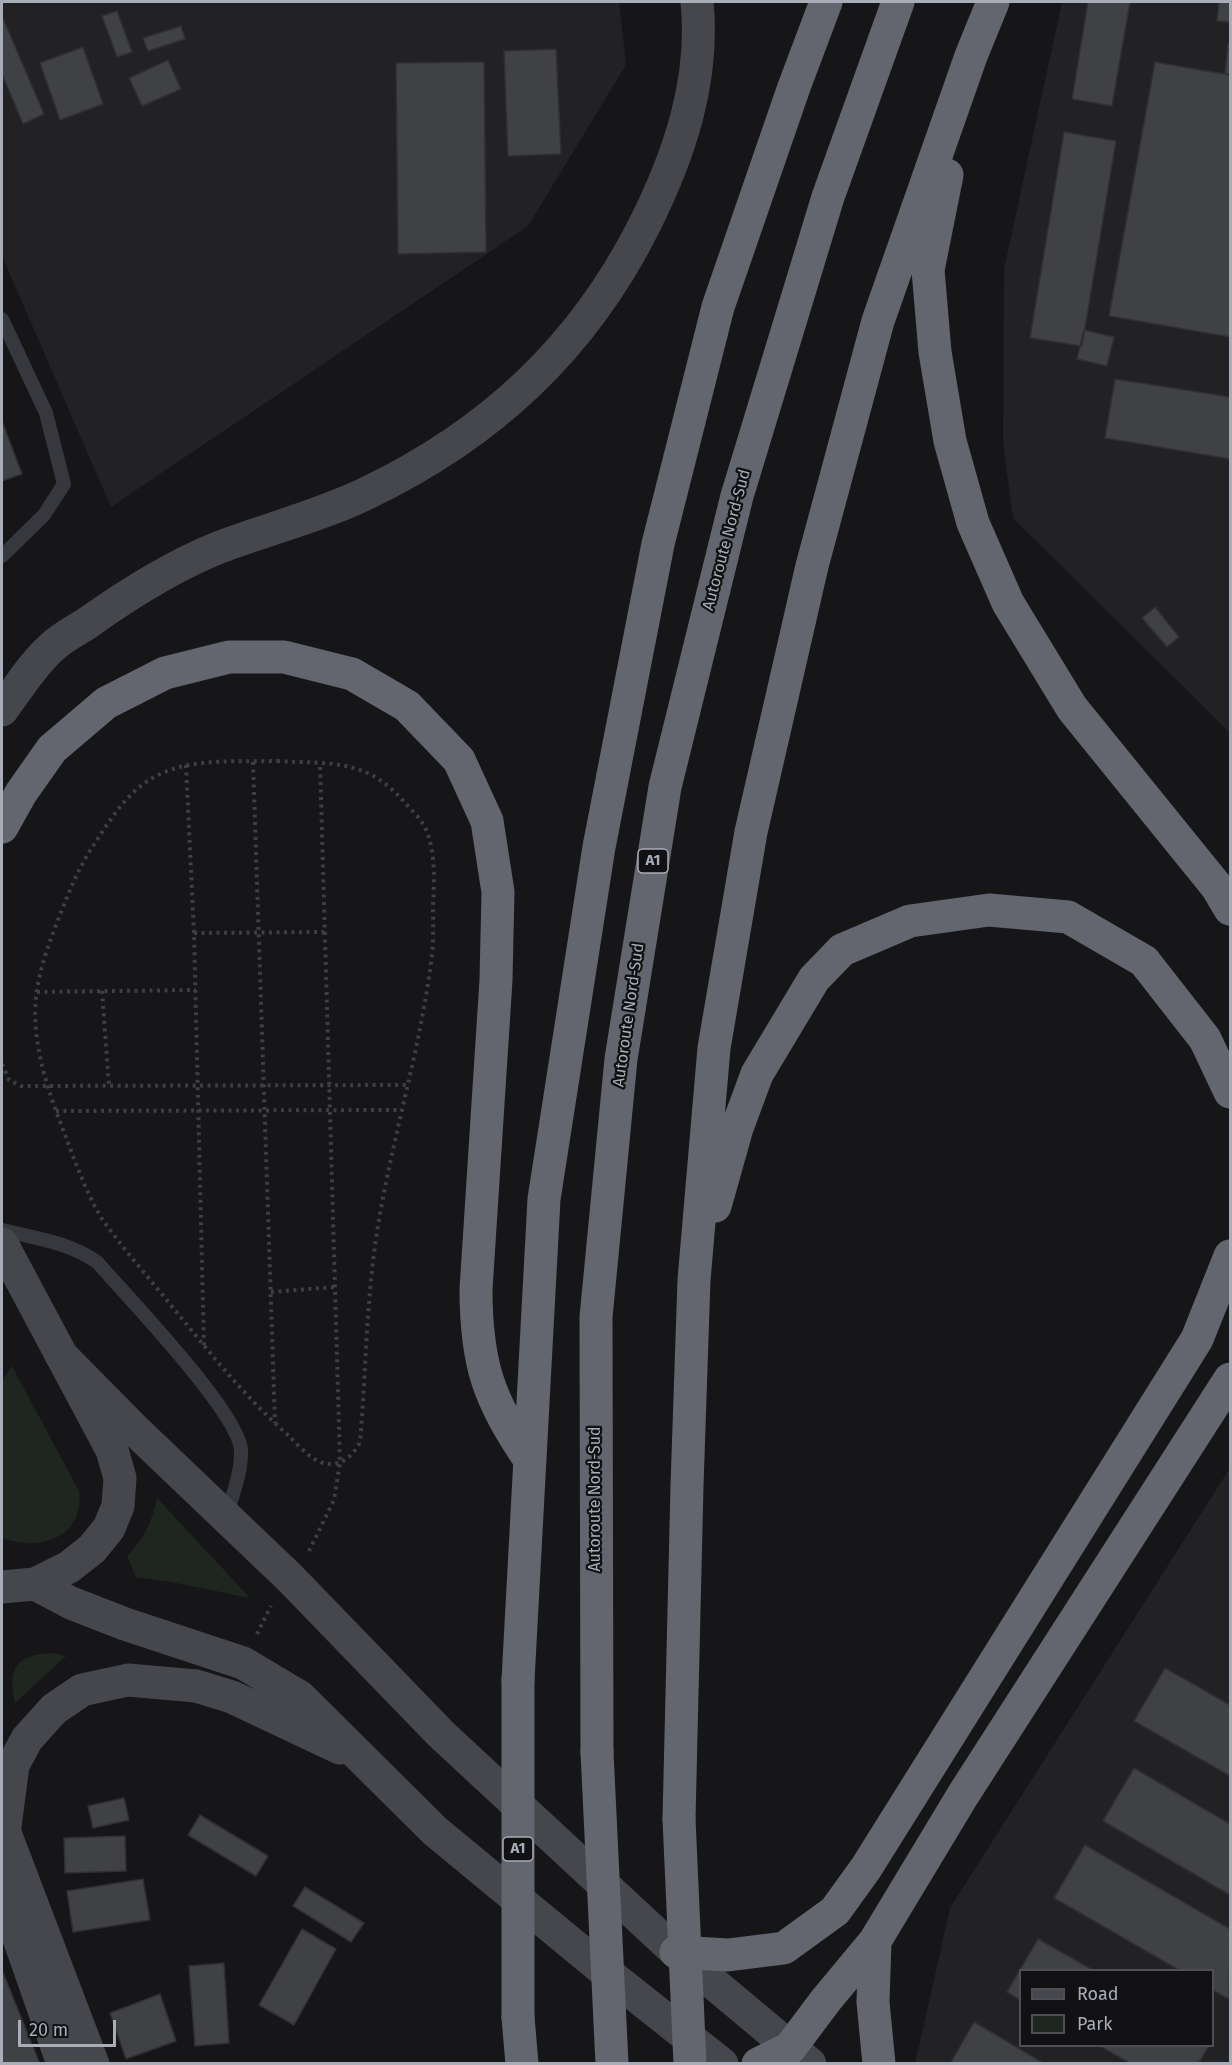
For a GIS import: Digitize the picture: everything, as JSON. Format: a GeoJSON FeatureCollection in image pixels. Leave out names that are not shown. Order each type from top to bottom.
{"type":"FeatureCollection","features":[{"type":"Feature","properties":{"kind":"highway","name":"A1"},"geometry":{"type":"LineString","coordinates":[[522,2064],[518,2018],[518,1680],[544,1199],[599,847],[655,556],[718,307],[826,2]]}},
{"type":"Feature","properties":{"kind":"highway","name":"Autoroute Nord-Sud"},"geometry":{"type":"LineString","coordinates":[[612,2064],[597,1752],[596,1317],[621,1059],[665,787],[737,496],[828,197],[898,2]]}},
{"type":"Feature","properties":{"kind":"highway"},"geometry":{"type":"LineString","coordinates":[[690,2064],[679,1819],[694,1280],[714,1048],[751,832],[812,566],[878,321],[971,56],[993,2]]}},
{"type":"Feature","properties":{"kind":"highway"},"geometry":{"type":"LineString","coordinates":[[971,56],[928,270],[935,352],[950,441],[973,522],[1008,603],[1072,708],[1217,887],[1230,909]]}},
{"type":"Feature","properties":{"kind":"highway"},"geometry":{"type":"LineString","coordinates":[[2,827],[21,793],[52,749],[106,702],[165,672],[229,657],[284,657],[352,674],[407,706],[459,760],[487,822],[498,892],[496,980],[476,1289],[476,1326],[481,1362],[492,1397],[509,1430],[530,1460]]}},
{"type":"Feature","properties":{"kind":"highway"},"geometry":{"type":"LineString","coordinates":[[694,1280],[737,1128],[757,1074],[782,1032],[814,979],[842,950],[910,921],[989,910],[1068,917],[1144,961],[1205,1039],[1230,1092]]}},
{"type":"Feature","properties":{"kind":"highway"},"geometry":{"type":"LineString","coordinates":[[676,1952],[728,1955],[784,1948],[835,1911],[872,1858],[1197,1338],[1230,1256]]}},
{"type":"Feature","properties":{"kind":"highway"},"geometry":{"type":"LineString","coordinates":[[758,2064],[800,2056],[826,2000],[875,1941],[963,1795],[1230,1379]]}},
{"type":"Feature","properties":{"kind":"highway"},"geometry":{"type":"LineString","coordinates":[[875,1941],[873,2002],[879,2064]]}},
{"type":"Feature","properties":{"kind":"main road"},"geometry":{"type":"LineString","coordinates":[[2,690],[25,667],[51,648],[110,607],[165,573],[217,548],[355,498],[405,473],[447,449],[487,420],[533,381],[586,321],[612,284],[671,168],[684,131],[693,93],[698,54],[697,2]]}},
{"type":"Feature","properties":{"kind":"main road"},"geometry":{"type":"LineString","coordinates":[[2,710],[51,648]]}},
{"type":"Feature","properties":{"kind":"main road"},"geometry":{"type":"LineString","coordinates":[[2,1244],[112,1450],[120,1478],[118,1506],[109,1528],[92,1549],[69,1567],[36,1584],[2,1587]]}},
{"type":"Feature","properties":{"kind":"main road"},"geometry":{"type":"LineString","coordinates":[[61,1355],[225,1519],[290,1578],[441,1734],[676,1952],[800,2056]]}},
{"type":"Feature","properties":{"kind":"main road"},"geometry":{"type":"LineString","coordinates":[[36,1584],[71,1603],[125,1624],[243,1663],[300,1697],[435,1831],[722,2064]]}},
{"type":"Feature","properties":{"kind":"main road"},"geometry":{"type":"LineString","coordinates":[[93,2064],[3,1829],[14,1765],[27,1739],[54,1709],[82,1690],[128,1680],[196,1686],[232,1697],[365,1761]]}},
{"type":"Feature","properties":{"kind":"main road"},"geometry":{"type":"LineString","coordinates":[[2,1890],[63,2064]]}},
{"type":"Feature","properties":{"kind":"lane"},"geometry":{"type":"LineString","coordinates":[[2,319],[46,413],[64,484],[44,515],[2,556]]}},
{"type":"Feature","properties":{"kind":"lane"},"geometry":{"type":"LineString","coordinates":[[2,1230],[62,1244],[81,1251],[97,1262],[187,1365],[230,1422],[241,1448],[241,1463],[225,1519]]}},
{"type":"Feature","properties":{"kind":"path"},"geometry":{"type":"LineString","coordinates":[[253,762],[275,1424]]}},
{"type":"Feature","properties":{"kind":"path"},"geometry":{"type":"LineString","coordinates":[[253,762],[350,765],[368,772],[382,780],[400,796],[426,830],[433,855],[432,951],[419,1039],[376,1239],[369,1302],[360,1442],[354,1454],[333,1464],[320,1462],[275,1424],[226,1373],[102,1219],[91,1201],[56,1111],[39,1047],[37,992],[46,951],[80,867],[126,800],[141,784],[164,772],[186,765],[253,762]]}},
{"type":"Feature","properties":{"kind":"path"},"geometry":{"type":"LineString","coordinates":[[320,763],[340,1462]]}},
{"type":"Feature","properties":{"kind":"path"},"geometry":{"type":"LineString","coordinates":[[186,765],[196,990],[205,1347]]}},
{"type":"Feature","properties":{"kind":"path"},"geometry":{"type":"LineString","coordinates":[[194,933],[325,932]]}},
{"type":"Feature","properties":{"kind":"path"},"geometry":{"type":"LineString","coordinates":[[37,992],[196,990]]}},
{"type":"Feature","properties":{"kind":"path"},"geometry":{"type":"LineString","coordinates":[[102,991],[109,1086]]}},
{"type":"Feature","properties":{"kind":"path"},"geometry":{"type":"LineString","coordinates":[[2,1064],[9,1080],[21,1086],[408,1085]]}},
{"type":"Feature","properties":{"kind":"path"},"geometry":{"type":"LineString","coordinates":[[56,1111],[402,1110]]}},
{"type":"Feature","properties":{"kind":"path"},"geometry":{"type":"LineString","coordinates":[[271,1292],[335,1287]]}},
{"type":"Feature","properties":{"kind":"shaded area"},"geometry":{"type":"Polygon","coordinates":[[[2,2],[619,2],[626,65],[528,226],[111,507],[2,256],[2,2]]]}},
{"type":"Feature","properties":{"kind":"shaded area"},"geometry":{"type":"Polygon","coordinates":[[[1062,2],[1230,2],[1230,733],[1013,518],[1003,443],[1004,269],[1062,2]]]}},
{"type":"Feature","properties":{"kind":"shaded area"},"geometry":{"type":"Polygon","coordinates":[[[1230,1468],[1230,2063],[915,2064],[950,1908],[1230,1468]]]}},
{"type":"Feature","properties":{"kind":"green space"},"geometry":{"type":"Polygon","coordinates":[[[12,1366],[79,1491],[79,1507],[75,1520],[67,1530],[44,1542],[16,1542],[2,1538],[2,1380],[12,1366]]]}},
{"type":"Feature","properties":{"kind":"green space"},"geometry":{"type":"Polygon","coordinates":[[[157,1498],[250,1598],[136,1577],[127,1556],[146,1530],[157,1498]]]}},
{"type":"Feature","properties":{"kind":"green space"},"geometry":{"type":"Polygon","coordinates":[[[52,1653],[66,1656],[15,1703],[12,1681],[17,1666],[22,1660],[30,1657],[52,1653]]]}},
{"type":"Feature","properties":{"kind":"building"},"geometry":{"type":"Polygon","coordinates":[[[1088,2],[1130,2],[1112,106],[1072,99],[1088,2]]]}},
{"type":"Feature","properties":{"kind":"building"},"geometry":{"type":"Polygon","coordinates":[[[1219,2],[1230,2],[1230,22],[1217,21],[1219,2]]]}},
{"type":"Feature","properties":{"kind":"building"},"geometry":{"type":"Polygon","coordinates":[[[117,11],[132,52],[117,57],[102,16],[117,11]]]}},
{"type":"Feature","properties":{"kind":"building"},"geometry":{"type":"Polygon","coordinates":[[[2,16],[44,114],[23,124],[2,74],[2,16]]]}},
{"type":"Feature","properties":{"kind":"building"},"geometry":{"type":"Polygon","coordinates":[[[181,26],[185,39],[148,51],[143,38],[181,26]]]}},
{"type":"Feature","properties":{"kind":"building"},"geometry":{"type":"Polygon","coordinates":[[[1228,43],[1230,43],[1230,74],[1225,74],[1228,43]]]}},
{"type":"Feature","properties":{"kind":"building"},"geometry":{"type":"Polygon","coordinates":[[[83,47],[103,104],[60,120],[40,63],[83,47]]]}},
{"type":"Feature","properties":{"kind":"building"},"geometry":{"type":"Polygon","coordinates":[[[556,49],[561,154],[508,156],[504,51],[556,49]]]}},
{"type":"Feature","properties":{"kind":"building"},"geometry":{"type":"Polygon","coordinates":[[[168,60],[181,89],[142,106],[129,78],[168,60]]]}},
{"type":"Feature","properties":{"kind":"building"},"geometry":{"type":"Polygon","coordinates":[[[484,62],[486,252],[398,254],[396,63],[484,62]]]}},
{"type":"Feature","properties":{"kind":"building"},"geometry":{"type":"Polygon","coordinates":[[[1155,62],[1230,75],[1230,337],[1109,316],[1155,62]]]}},
{"type":"Feature","properties":{"kind":"building"},"geometry":{"type":"Polygon","coordinates":[[[1064,132],[1116,141],[1082,346],[1030,338],[1064,132]]]}},
{"type":"Feature","properties":{"kind":"building"},"geometry":{"type":"Polygon","coordinates":[[[1084,330],[1114,337],[1107,366],[1077,359],[1084,330]]]}},
{"type":"Feature","properties":{"kind":"building"},"geometry":{"type":"Polygon","coordinates":[[[1115,379],[1230,397],[1230,459],[1105,438],[1115,379]]]}},
{"type":"Feature","properties":{"kind":"building"},"geometry":{"type":"Polygon","coordinates":[[[2,421],[22,474],[2,481],[2,421]]]}},
{"type":"Feature","properties":{"kind":"building"},"geometry":{"type":"Polygon","coordinates":[[[1155,607],[1179,637],[1167,647],[1142,618],[1155,607]]]}},
{"type":"Feature","properties":{"kind":"building"},"geometry":{"type":"Polygon","coordinates":[[[1165,1668],[1230,1705],[1230,1776],[1134,1721],[1165,1668]]]}},
{"type":"Feature","properties":{"kind":"building"},"geometry":{"type":"Polygon","coordinates":[[[1134,1768],[1230,1824],[1230,1895],[1103,1821],[1134,1768]]]}},
{"type":"Feature","properties":{"kind":"building"},"geometry":{"type":"Polygon","coordinates":[[[124,1798],[129,1820],[93,1828],[88,1806],[124,1798]]]}},
{"type":"Feature","properties":{"kind":"building"},"geometry":{"type":"Polygon","coordinates":[[[200,1815],[268,1856],[256,1876],[188,1835],[200,1815]]]}},
{"type":"Feature","properties":{"kind":"building"},"geometry":{"type":"Polygon","coordinates":[[[125,1836],[126,1871],[65,1873],[64,1838],[125,1836]]]}},
{"type":"Feature","properties":{"kind":"building"},"geometry":{"type":"Polygon","coordinates":[[[1085,1845],[1230,1929],[1229,1999],[1214,1991],[1214,1969],[1177,1969],[1054,1898],[1085,1845]]]}},
{"type":"Feature","properties":{"kind":"building"},"geometry":{"type":"Polygon","coordinates":[[[143,1879],[150,1920],[73,1932],[67,1891],[143,1879]]]}},
{"type":"Feature","properties":{"kind":"building"},"geometry":{"type":"Polygon","coordinates":[[[305,1887],[364,1923],[351,1942],[293,1906],[305,1887]]]}},
{"type":"Feature","properties":{"kind":"building"},"geometry":{"type":"Polygon","coordinates":[[[302,1929],[336,1949],[294,2025],[259,2005],[302,1929]]]}},
{"type":"Feature","properties":{"kind":"building"},"geometry":{"type":"Polygon","coordinates":[[[1038,1939],[1091,1969],[1020,1969],[1038,1939]]]}},
{"type":"Feature","properties":{"kind":"building"},"geometry":{"type":"Polygon","coordinates":[[[224,1963],[229,2043],[195,2046],[189,1966],[224,1963]]]}},
{"type":"Feature","properties":{"kind":"building"},"geometry":{"type":"Polygon","coordinates":[[[2,1970],[40,2064],[2,2064],[2,1970]]]}},
{"type":"Feature","properties":{"kind":"building"},"geometry":{"type":"Polygon","coordinates":[[[1019,1971],[1019,1999],[1007,1992],[1019,1971]]]}},
{"type":"Feature","properties":{"kind":"building"},"geometry":{"type":"Polygon","coordinates":[[[160,1994],[176,2041],[126,2059],[110,2013],[160,1994]]]}},
{"type":"Feature","properties":{"kind":"building"},"geometry":{"type":"Polygon","coordinates":[[[974,2022],[1045,2064],[950,2064],[974,2022]]]}},
{"type":"Feature","properties":{"kind":"building"},"geometry":{"type":"Polygon","coordinates":[[[1102,2047],[1208,2047],[1198,2064],[1131,2064],[1102,2047]]]}}]}
